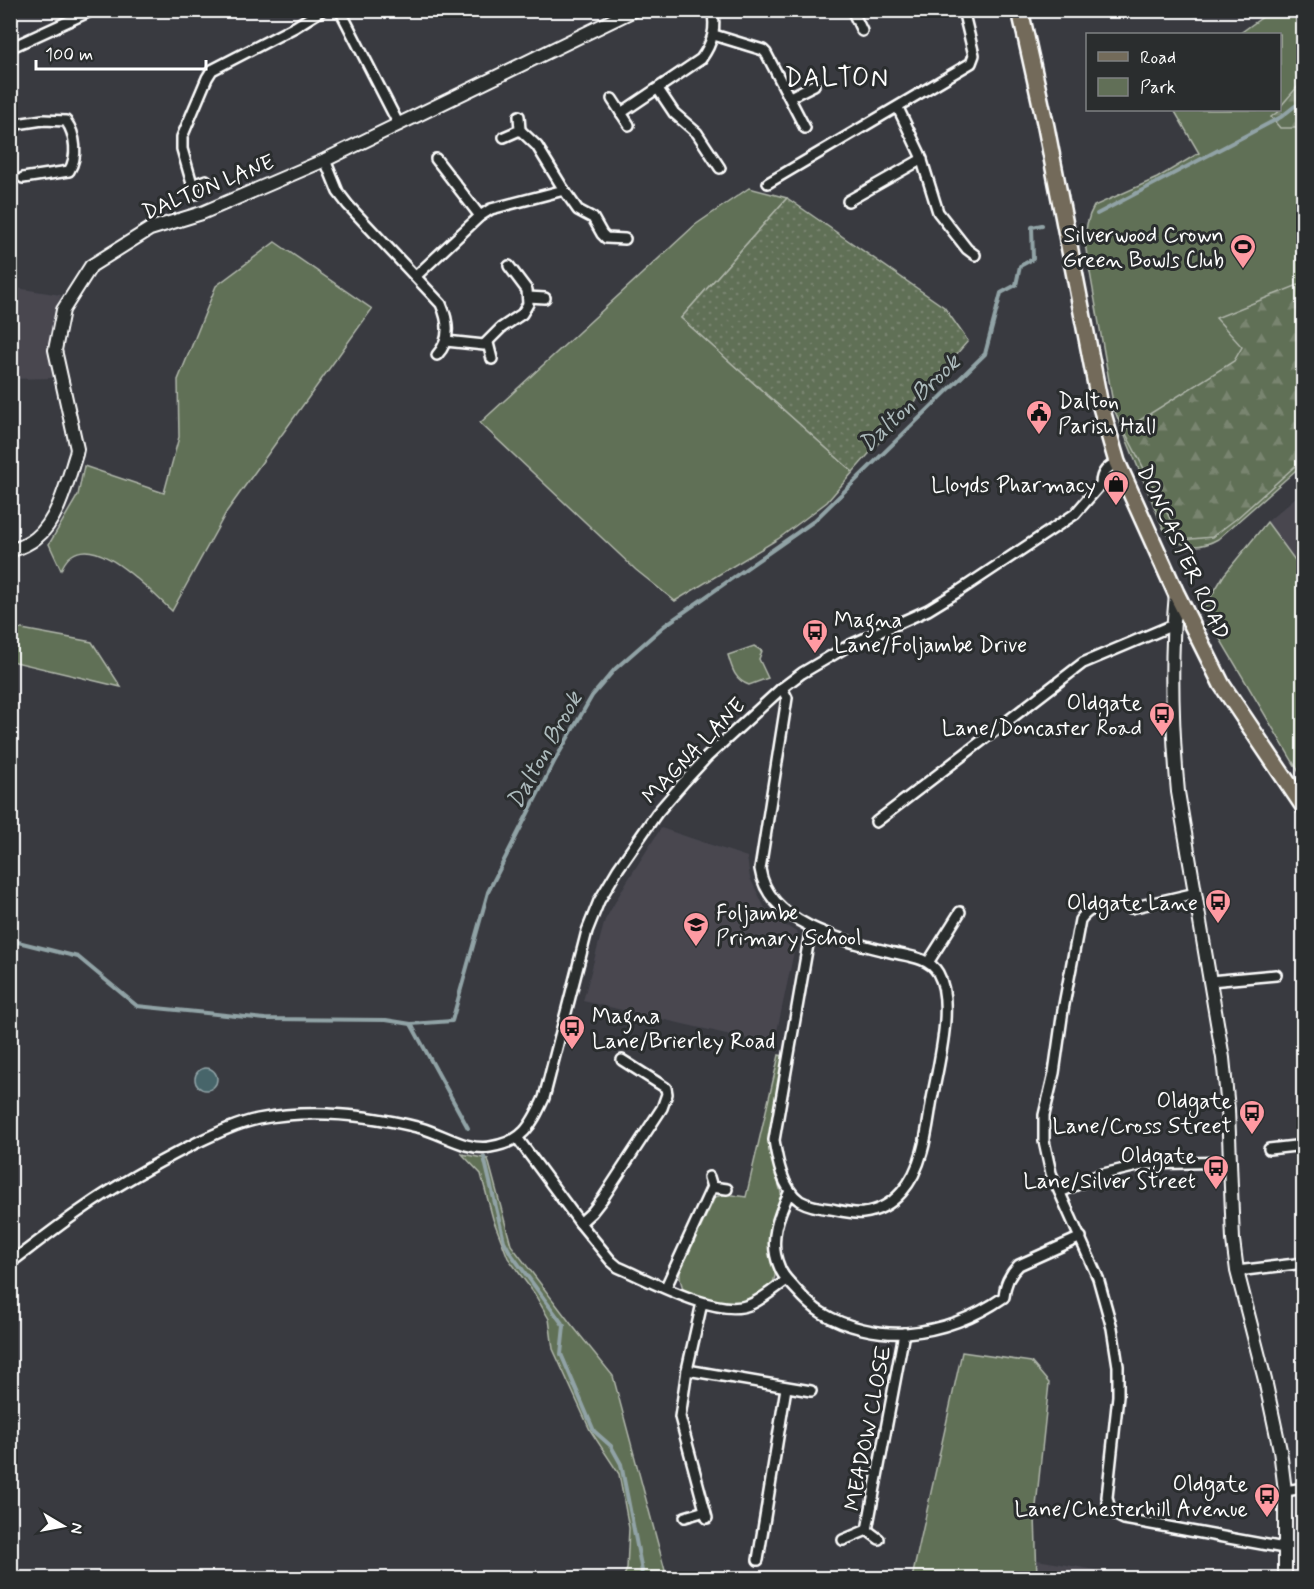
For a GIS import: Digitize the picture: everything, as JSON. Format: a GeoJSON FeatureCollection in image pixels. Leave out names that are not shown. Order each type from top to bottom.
{"type":"FeatureCollection","features":[{"type":"Feature","properties":{"kind":"main road","name":"DONCASTER ROAD"},"geometry":{"type":"LineString","coordinates":[[1020,10],[1046,127],[1099,400],[1117,462],[1176,593],[1222,685],[1304,807]]}},
{"type":"Feature","properties":{"kind":"street"},"geometry":{"type":"LineString","coordinates":[[10,48],[93,10]]}},
{"type":"Feature","properties":{"kind":"street"},"geometry":{"type":"LineString","coordinates":[[206,180],[194,189],[182,149],[182,137],[212,70],[295,27],[322,10]]}},
{"type":"Feature","properties":{"kind":"street"},"geometry":{"type":"LineString","coordinates":[[340,10],[399,125]]}},
{"type":"Feature","properties":{"kind":"street","name":"DALTON LANE"},"geometry":{"type":"LineString","coordinates":[[10,551],[35,539],[50,521],[65,491],[76,454],[77,449],[55,350],[63,310],[91,266],[150,229],[202,213],[324,160],[634,10]]}},
{"type":"Feature","properties":{"kind":"street"},"geometry":{"type":"LineString","coordinates":[[621,113],[701,60],[714,34],[712,10]]}},
{"type":"Feature","properties":{"kind":"street"},"geometry":{"type":"LineString","coordinates":[[852,10],[862,31]]}},
{"type":"Feature","properties":{"kind":"street"},"geometry":{"type":"LineString","coordinates":[[768,183],[971,63],[974,55],[963,10]]}},
{"type":"Feature","properties":{"kind":"street"},"geometry":{"type":"LineString","coordinates":[[714,34],[763,50],[770,57],[805,128]]}},
{"type":"Feature","properties":{"kind":"street"},"geometry":{"type":"LineString","coordinates":[[790,97],[814,85]]}},
{"type":"Feature","properties":{"kind":"street"},"geometry":{"type":"LineString","coordinates":[[658,89],[674,113],[697,133],[720,168]]}},
{"type":"Feature","properties":{"kind":"street"},"geometry":{"type":"LineString","coordinates":[[612,99],[630,125]]}},
{"type":"Feature","properties":{"kind":"street"},"geometry":{"type":"LineString","coordinates":[[898,108],[922,159],[938,212],[963,253],[975,255]]}},
{"type":"Feature","properties":{"kind":"street"},"geometry":{"type":"LineString","coordinates":[[519,116],[520,130],[537,146],[578,210],[593,218],[606,238],[625,239]]}},
{"type":"Feature","properties":{"kind":"street"},"geometry":{"type":"LineString","coordinates":[[10,125],[43,120],[66,121],[73,131],[74,162],[69,171],[23,178]]}},
{"type":"Feature","properties":{"kind":"street"},"geometry":{"type":"LineString","coordinates":[[504,137],[520,130]]}},
{"type":"Feature","properties":{"kind":"street"},"geometry":{"type":"LineString","coordinates":[[436,159],[480,216]]}},
{"type":"Feature","properties":{"kind":"street"},"geometry":{"type":"LineString","coordinates":[[848,201],[922,159]]}},
{"type":"Feature","properties":{"kind":"street"},"geometry":{"type":"LineString","coordinates":[[324,160],[338,192],[348,205],[441,304],[448,327],[446,341],[437,355]]}},
{"type":"Feature","properties":{"kind":"street"},"geometry":{"type":"LineString","coordinates":[[416,276],[480,216],[491,209],[564,190]]}},
{"type":"Feature","properties":{"kind":"street"},"geometry":{"type":"LineString","coordinates":[[446,341],[480,346],[488,343],[501,328],[522,314],[528,304],[528,297],[524,285],[509,266]]}},
{"type":"Feature","properties":{"kind":"street"},"geometry":{"type":"LineString","coordinates":[[528,297],[545,298]]}},
{"type":"Feature","properties":{"kind":"street"},"geometry":{"type":"LineString","coordinates":[[488,343],[492,359]]}},
{"type":"Feature","properties":{"kind":"street","name":"MAGNA LANE"},"geometry":{"type":"LineString","coordinates":[[518,1138],[534,1119],[544,1098],[587,931],[599,901],[657,813],[684,782],[707,757],[782,688],[848,646],[928,610],[1075,514],[1101,484],[1101,478],[1107,467],[1117,462]]}},
{"type":"Feature","properties":{"kind":"street"},"geometry":{"type":"LineString","coordinates":[[1101,484],[1124,478]]}},
{"type":"Feature","properties":{"kind":"street"},"geometry":{"type":"LineString","coordinates":[[1176,593],[1173,625],[1175,761],[1178,792],[1223,1058],[1231,1162],[1233,1240],[1237,1271],[1273,1412],[1280,1450],[1285,1491],[1285,1578]]}},
{"type":"Feature","properties":{"kind":"street"},"geometry":{"type":"LineString","coordinates":[[876,822],[1083,663],[1173,625]]}},
{"type":"Feature","properties":{"kind":"street"},"geometry":{"type":"LineString","coordinates":[[782,688],[786,698],[760,869],[762,882],[774,899],[811,927],[856,943],[929,961],[938,972],[942,983],[945,1004],[944,1029],[923,1152],[910,1182],[900,1196],[872,1212],[859,1214],[818,1207],[800,1201],[790,1191],[776,1156],[774,1140],[811,927]]}},
{"type":"Feature","properties":{"kind":"street"},"geometry":{"type":"LineString","coordinates":[[1131,908],[1196,893]]}},
{"type":"Feature","properties":{"kind":"street"},"geometry":{"type":"LineString","coordinates":[[1108,909],[1092,909],[1086,912],[1080,920],[1054,1073],[1044,1115],[1047,1155],[1051,1173],[1098,1278],[1112,1328],[1118,1366],[1116,1420],[1107,1497],[1109,1509],[1116,1516],[1124,1519],[1284,1548]]}},
{"type":"Feature","properties":{"kind":"street"},"geometry":{"type":"LineString","coordinates":[[929,961],[960,912]]}},
{"type":"Feature","properties":{"kind":"street"},"geometry":{"type":"LineString","coordinates":[[1210,981],[1276,975]]}},
{"type":"Feature","properties":{"kind":"street"},"geometry":{"type":"LineString","coordinates":[[580,1223],[603,1198],[662,1108],[667,1094],[666,1088],[622,1060]]}},
{"type":"Feature","properties":{"kind":"street"},"geometry":{"type":"LineString","coordinates":[[10,1263],[84,1208],[170,1156],[229,1127],[258,1119],[300,1114],[372,1118],[423,1128],[461,1143],[487,1148],[518,1138],[580,1223],[611,1261],[618,1267],[702,1303],[737,1309],[750,1305],[787,1280]]}},
{"type":"Feature","properties":{"kind":"street"},"geometry":{"type":"LineString","coordinates":[[1269,1149],[1303,1145],[1304,1160]]}},
{"type":"Feature","properties":{"kind":"street"},"geometry":{"type":"LineString","coordinates":[[1060,1192],[1099,1175],[1138,1166],[1231,1162]]}},
{"type":"Feature","properties":{"kind":"street"},"geometry":{"type":"LineString","coordinates":[[666,1287],[712,1187],[709,1177]]}},
{"type":"Feature","properties":{"kind":"street"},"geometry":{"type":"LineString","coordinates":[[712,1187],[727,1189]]}},
{"type":"Feature","properties":{"kind":"street"},"geometry":{"type":"LineString","coordinates":[[790,1191],[778,1216],[775,1232],[775,1250],[779,1266],[787,1280],[805,1300],[821,1313],[843,1323],[874,1331],[904,1333],[939,1328],[977,1315],[1004,1297],[1005,1286],[1011,1272],[1018,1265],[1081,1237]]}},
{"type":"Feature","properties":{"kind":"street"},"geometry":{"type":"LineString","coordinates":[[1237,1271],[1304,1263]]}},
{"type":"Feature","properties":{"kind":"street"},"geometry":{"type":"LineString","coordinates":[[685,1517],[706,1514],[680,1417],[687,1370],[702,1303]]}},
{"type":"Feature","properties":{"kind":"street","name":"MEADOW CLOSE"},"geometry":{"type":"LineString","coordinates":[[867,1530],[904,1333]]}},
{"type":"Feature","properties":{"kind":"street"},"geometry":{"type":"LineString","coordinates":[[687,1370],[811,1391]]}},
{"type":"Feature","properties":{"kind":"street"},"geometry":{"type":"LineString","coordinates":[[758,1560],[786,1388]]}},
{"type":"Feature","properties":{"kind":"street"},"geometry":{"type":"LineString","coordinates":[[1285,1491],[1304,1488]]}},
{"type":"Feature","properties":{"kind":"street","name":"MEADOW CLOSE"},"geometry":{"type":"LineString","coordinates":[[867,1530],[879,1539]]}},
{"type":"Feature","properties":{"kind":"street","name":"MEADOW CLOSE"},"geometry":{"type":"LineString","coordinates":[[843,1540],[867,1530]]}},
{"type":"Feature","properties":{"kind":"shaded area"},"geometry":{"type":"Polygon","coordinates":[[[10,287],[61,295],[54,312],[48,351],[53,378],[11,379],[10,287]]]}},
{"type":"Feature","properties":{"kind":"shaded area"},"geometry":{"type":"Polygon","coordinates":[[[1303,491],[1303,571],[1267,522],[1303,491]]]}},
{"type":"Feature","properties":{"kind":"shaded area","name":"Foljambe Primary School"},"geometry":{"type":"Polygon","coordinates":[[[661,828],[747,857],[750,878],[765,908],[780,922],[798,933],[774,1045],[583,1001],[605,920],[661,828]]]}},
{"type":"Feature","properties":{"kind":"shaded area"},"geometry":{"type":"Polygon","coordinates":[[[1037,1560],[1144,1578],[1037,1578],[1037,1560]]]}},
{"type":"Feature","properties":{"kind":"green space"},"geometry":{"type":"Polygon","coordinates":[[[1271,11],[1303,11],[1303,464],[1218,539],[1203,545],[1188,546],[1175,540],[1163,528],[1114,409],[1085,244],[1086,229],[1094,206],[1157,178],[1199,153],[1175,111],[1281,111],[1281,33],[1240,33],[1271,11]]]}},
{"type":"Feature","properties":{"kind":"green space"},"geometry":{"type":"Polygon","coordinates":[[[1303,84],[1303,128],[1280,128],[1271,117],[1281,111],[1281,106],[1299,85],[1303,84]]]}},
{"type":"Feature","properties":{"kind":"green space"},"geometry":{"type":"Polygon","coordinates":[[[749,188],[787,198],[681,318],[853,472],[827,502],[778,539],[675,601],[636,570],[480,423],[695,225],[749,188]]]}},
{"type":"Feature","properties":{"kind":"green space"},"geometry":{"type":"Polygon","coordinates":[[[787,198],[944,307],[968,341],[853,472],[681,318],[787,198]]]}},
{"type":"Feature","properties":{"kind":"green space"},"geometry":{"type":"Polygon","coordinates":[[[275,242],[372,309],[227,511],[172,611],[133,575],[100,554],[84,551],[71,556],[61,570],[49,544],[78,495],[84,466],[164,493],[179,437],[178,380],[216,286],[275,242]]]}},
{"type":"Feature","properties":{"kind":"green space"},"geometry":{"type":"Polygon","coordinates":[[[1303,283],[1303,459],[1236,519],[1212,537],[1181,540],[1124,430],[1234,361],[1242,347],[1216,318],[1303,283]]]}},
{"type":"Feature","properties":{"kind":"green space"},"geometry":{"type":"Polygon","coordinates":[[[1267,522],[1303,571],[1303,779],[1203,610],[1224,575],[1267,522]]]}},
{"type":"Feature","properties":{"kind":"green space"},"geometry":{"type":"Polygon","coordinates":[[[11,627],[92,642],[121,687],[11,661],[11,627]]]}},
{"type":"Feature","properties":{"kind":"green space"},"geometry":{"type":"Polygon","coordinates":[[[754,646],[762,651],[759,659],[768,678],[749,685],[737,677],[728,655],[754,646]]]}},
{"type":"Feature","properties":{"kind":"green space"},"geometry":{"type":"Polygon","coordinates":[[[779,1055],[784,1059],[769,1151],[782,1196],[769,1234],[769,1249],[775,1276],[768,1288],[751,1298],[741,1302],[713,1302],[683,1289],[680,1272],[715,1197],[726,1194],[746,1197],[779,1055]]]}},
{"type":"Feature","properties":{"kind":"green space"},"geometry":{"type":"Polygon","coordinates":[[[462,1154],[488,1159],[511,1245],[613,1376],[667,1578],[623,1578],[627,1569],[629,1528],[619,1474],[590,1430],[553,1349],[549,1319],[534,1293],[508,1258],[493,1219],[481,1174],[462,1154]]]}},
{"type":"Feature","properties":{"kind":"green space"},"geometry":{"type":"Polygon","coordinates":[[[962,1352],[1031,1362],[1049,1383],[1035,1516],[1037,1578],[912,1578],[962,1352]]]}},
{"type":"Feature","properties":{"kind":"water"},"geometry":{"type":"Polygon","coordinates":[[[206,1068],[214,1071],[217,1079],[214,1087],[206,1090],[198,1087],[195,1079],[198,1071],[206,1068]]]}},
{"type":"Feature","properties":{"kind":"waterway","name":"Dalton Brook"},"geometry":{"type":"LineString","coordinates":[[1097,214],[1281,117],[1295,106],[1304,105]]}},
{"type":"Feature","properties":{"kind":"waterway","name":"Dalton Brook"},"geometry":{"type":"LineString","coordinates":[[10,940],[78,957],[137,1006],[265,1019],[386,1020],[411,1024],[452,1021],[488,892],[554,762],[592,696],[615,669],[664,626],[814,521],[985,354],[1001,293],[1016,285],[1020,266],[1033,259],[1032,227],[1042,225]]}},
{"type":"Feature","properties":{"kind":"waterway"},"geometry":{"type":"LineString","coordinates":[[411,1024],[468,1128]]}},
{"type":"Feature","properties":{"kind":"waterway"},"geometry":{"type":"LineString","coordinates":[[484,1157],[504,1241],[564,1326],[561,1354],[594,1431],[611,1446],[621,1464],[642,1571],[640,1578]]}},
{"type":"Feature","properties":{"kind":"place","name":"Silverwood Crown Green Bowls Club"},"geometry":{"type":"Point","coordinates":[1243,270]}},
{"type":"Feature","properties":{"kind":"place","name":"Dalton Parish Hall"},"geometry":{"type":"Point","coordinates":[1039,436]}},
{"type":"Feature","properties":{"kind":"place","name":"Lloyds Pharmacy"},"geometry":{"type":"Point","coordinates":[1116,507]}},
{"type":"Feature","properties":{"kind":"place","name":"Magna Lane/Foljambe Drive"},"geometry":{"type":"Point","coordinates":[815,655]}},
{"type":"Feature","properties":{"kind":"place","name":"Oldgate Lane/Doncaster Road"},"geometry":{"type":"Point","coordinates":[1162,738]}},
{"type":"Feature","properties":{"kind":"place","name":"Oldgate Lane"},"geometry":{"type":"Point","coordinates":[1218,925]}},
{"type":"Feature","properties":{"kind":"place","name":"Foljambe Primary School"},"geometry":{"type":"Point","coordinates":[696,948]}},
{"type":"Feature","properties":{"kind":"place","name":"Magna Lane/Brierley Road"},"geometry":{"type":"Point","coordinates":[572,1051]}},
{"type":"Feature","properties":{"kind":"place","name":"Oldgate Lane/Cross Street"},"geometry":{"type":"Point","coordinates":[1252,1136]}},
{"type":"Feature","properties":{"kind":"place","name":"Oldgate Lane/Silver Street"},"geometry":{"type":"Point","coordinates":[1216,1191]}},
{"type":"Feature","properties":{"kind":"place","name":"Oldgate Lane/Chesterhill Avenue"},"geometry":{"type":"Point","coordinates":[1267,1519]}},
{"type":"Feature","properties":{"kind":"district","name":"DALTON"},"geometry":{"type":"Point","coordinates":[837,77]}}]}
